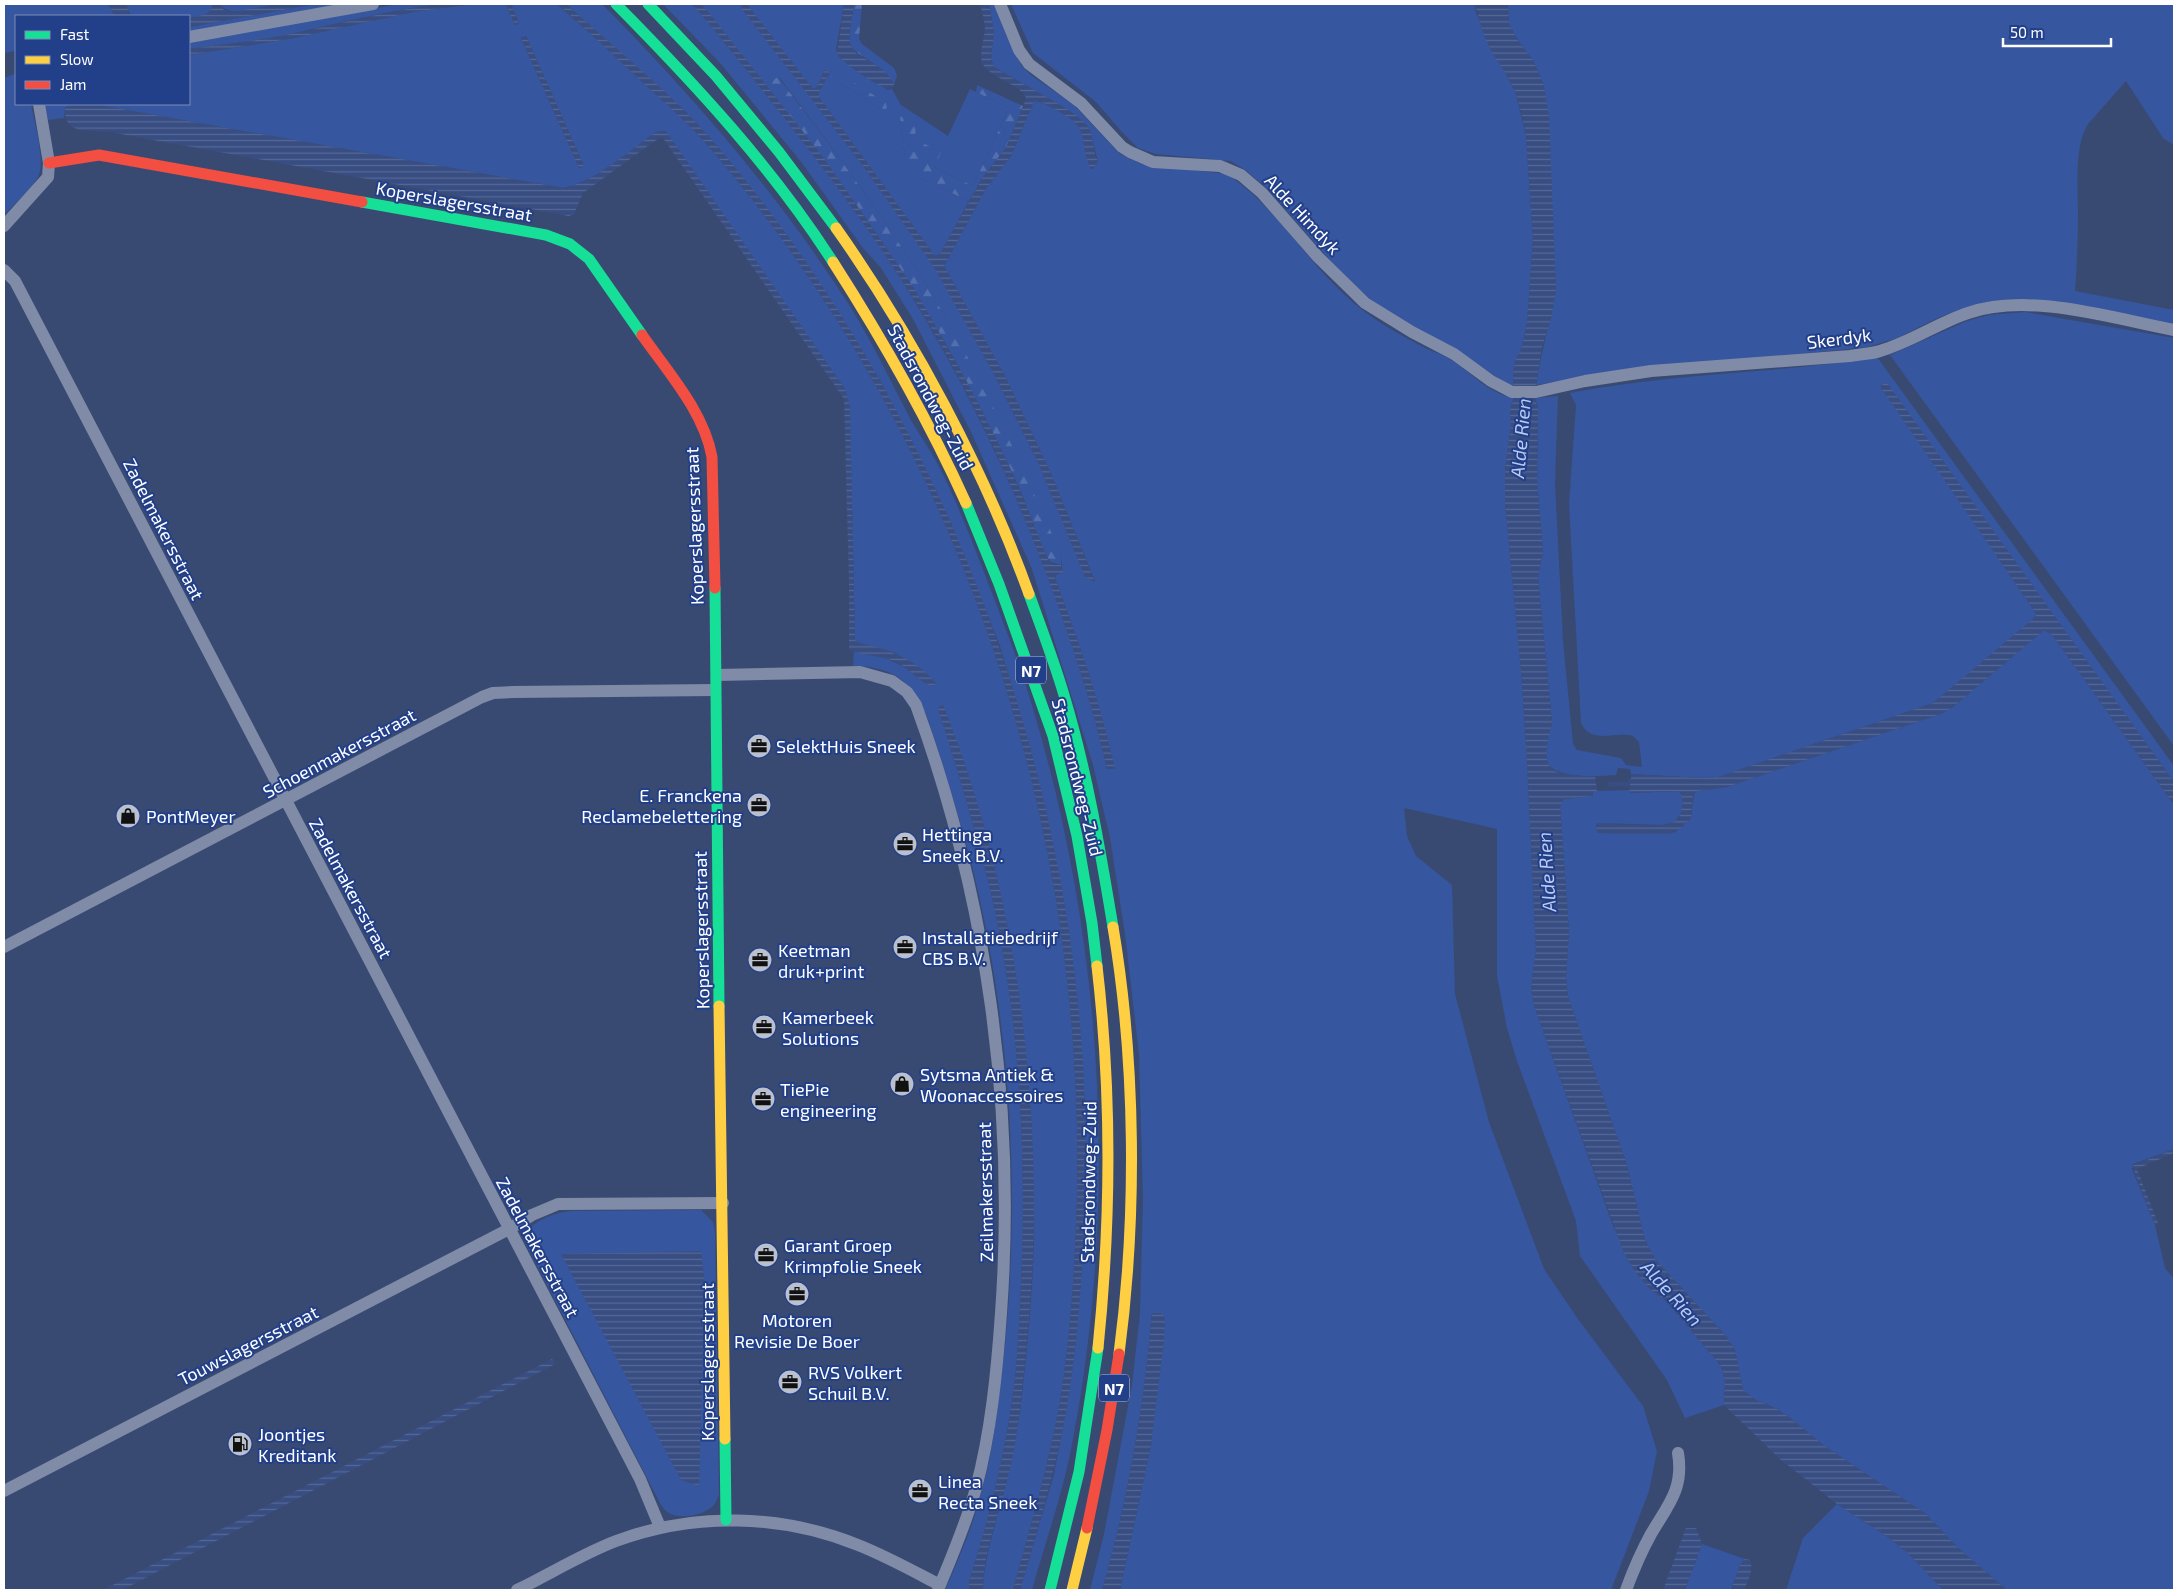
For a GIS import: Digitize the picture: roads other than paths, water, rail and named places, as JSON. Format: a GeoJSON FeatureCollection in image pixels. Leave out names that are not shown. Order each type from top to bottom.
{"type":"FeatureCollection","features":[{"type":"Feature","properties":{"kind":"main road","name":"Stadsrondweg-Zuid"},"geometry":{"type":"LineString","coordinates":[[616,4],[704,95],[791,202],[832,260],[884,341],[928,422],[971,511],[1007,602],[1056,748],[1076,832],[1092,916],[1106,1066],[1109,1178],[1104,1276],[1096,1358],[1082,1454],[1050,1590]]}},
{"type":"Feature","properties":{"kind":"main road","name":"Stadsrondweg-Zuid"},"geometry":{"type":"LineString","coordinates":[[648,4],[720,80],[807,186],[903,332],[949,413],[993,504],[1056,670],[1074,735],[1097,831],[1122,989],[1127,1066],[1130,1182],[1127,1269],[1108,1432],[1093,1507],[1072,1590]]}},
{"type":"Feature","properties":{"kind":"main road","name":"Koperslagersstraat"},"geometry":{"type":"LineString","coordinates":[[49,163],[99,155],[122,158],[565,240],[578,247],[589,259],[701,420],[709,440],[712,457],[717,674],[715,690],[726,1520]]}},
{"type":"Feature","properties":{"kind":"street"},"geometry":{"type":"LineString","coordinates":[[190,37],[374,4]]}},
{"type":"Feature","properties":{"kind":"street","name":"Alde Himdyk"},"geometry":{"type":"LineString","coordinates":[[1000,4],[1019,50],[1029,64],[1081,103],[1122,147],[1153,162],[1220,166],[1241,175],[1262,193],[1318,257],[1365,303],[1412,332],[1454,354],[1498,386],[1512,392],[1560,388]]}},
{"type":"Feature","properties":{"kind":"street"},"geometry":{"type":"LineString","coordinates":[[4,226],[48,177],[49,163],[39,105]]}},
{"type":"Feature","properties":{"kind":"street","name":"Zadelmakersstraat"},"geometry":{"type":"LineString","coordinates":[[4,270],[15,281],[640,1479],[660,1528]]}},
{"type":"Feature","properties":{"kind":"street","name":"Skerdyk"},"geometry":{"type":"LineString","coordinates":[[1560,388],[1585,381],[1651,371],[1841,357],[1880,351],[1961,315],[2001,305],[2022,304],[2063,309],[2174,330]]}},
{"type":"Feature","properties":{"kind":"street","name":"Zeilmakersstraat"},"geometry":{"type":"LineString","coordinates":[[717,674],[860,672],[892,681],[907,692],[916,705],[964,860],[982,945],[996,1041],[1005,1171],[1005,1232],[1000,1340],[986,1443],[976,1488],[959,1543],[939,1588]]}},
{"type":"Feature","properties":{"kind":"street","name":"Schoenmakersstraat"},"geometry":{"type":"LineString","coordinates":[[4,947],[482,697],[493,693],[715,690]]}},
{"type":"Feature","properties":{"kind":"street"},"geometry":{"type":"LineString","coordinates":[[509,1229],[532,1215],[558,1204],[723,1204]]}},
{"type":"Feature","properties":{"kind":"street","name":"Touwslagersstraat"},"geometry":{"type":"LineString","coordinates":[[4,1491],[509,1229]]}},
{"type":"Feature","properties":{"kind":"street"},"geometry":{"type":"LineString","coordinates":[[1626,1590],[1636,1564],[1672,1501],[1678,1484],[1680,1469],[1678,1453]]}},
{"type":"Feature","properties":{"kind":"street"},"geometry":{"type":"LineString","coordinates":[[517,1590],[614,1542],[660,1528],[726,1520],[779,1523],[831,1535],[885,1557],[939,1588]]}},
{"type":"Feature","properties":{"kind":"water"},"geometry":{"type":"Polygon","coordinates":[[[108,4],[126,4],[131,15],[114,15],[108,4]]]}},
{"type":"Feature","properties":{"kind":"water"},"geometry":{"type":"Polygon","coordinates":[[[213,4],[220,4],[224,10],[232,12],[278,4],[315,4],[190,27],[190,18],[201,16],[212,8],[213,4]]]}},
{"type":"Feature","properties":{"kind":"water"},"geometry":{"type":"Polygon","coordinates":[[[440,4],[473,4],[413,12],[294,38],[190,55],[190,49],[269,38],[440,4]]]}},
{"type":"Feature","properties":{"kind":"water"},"geometry":{"type":"Polygon","coordinates":[[[506,4],[511,4],[519,24],[515,25],[506,4]]]}},
{"type":"Feature","properties":{"kind":"water"},"geometry":{"type":"Polygon","coordinates":[[[558,4],[566,4],[645,74],[702,129],[793,243],[859,345],[918,452],[968,564],[1010,680],[1043,797],[1067,917],[1081,1036],[1085,1119],[1085,1182],[1081,1282],[1070,1386],[1062,1435],[1051,1480],[1020,1590],[1013,1590],[1049,1457],[1058,1412],[1072,1303],[1077,1193],[1074,1053],[1058,913],[1030,776],[991,641],[939,511],[876,386],[802,267],[699,135],[558,4]]]}},
{"type":"Feature","properties":{"kind":"water"},"geometry":{"type":"Polygon","coordinates":[[[692,4],[701,4],[710,14],[823,157],[914,288],[971,389],[1021,493],[1049,562],[1054,565],[1061,565],[1064,572],[1056,575],[1055,578],[1096,696],[1115,769],[1107,769],[1077,660],[1025,520],[993,446],[957,374],[917,304],[852,207],[748,72],[692,4]]]}},
{"type":"Feature","properties":{"kind":"water"},"geometry":{"type":"Polygon","coordinates":[[[743,4],[747,4],[813,89],[817,87],[825,70],[830,72],[819,92],[819,97],[935,256],[940,254],[983,177],[1006,148],[1026,99],[1020,90],[994,75],[982,62],[981,52],[985,27],[980,4],[989,4],[994,31],[991,59],[994,67],[1073,113],[1089,128],[1098,161],[1093,169],[1091,169],[1087,158],[1080,129],[1076,124],[1048,105],[1034,101],[1011,156],[985,190],[944,266],[1005,376],[1051,474],[1095,582],[1085,577],[1038,462],[993,372],[935,269],[864,167],[741,8],[743,4]]]}},
{"type":"Feature","properties":{"kind":"water"},"geometry":{"type":"Polygon","coordinates":[[[844,4],[854,4],[850,34],[852,49],[885,72],[894,85],[892,89],[863,76],[837,54],[844,4]]]}},
{"type":"Feature","properties":{"kind":"water","name":"Alde Rien"},"geometry":{"type":"Polygon","coordinates":[[[1475,4],[1508,4],[1509,24],[1519,42],[1533,60],[1544,86],[1549,115],[1556,290],[1551,319],[1542,347],[1536,385],[1529,388],[1538,407],[1537,481],[1543,551],[1538,577],[1552,723],[1548,739],[1547,761],[1551,768],[1557,772],[1579,776],[1595,776],[1597,791],[1593,791],[1593,796],[1564,799],[1560,806],[1569,932],[1566,978],[1568,997],[1626,1162],[1645,1240],[1655,1259],[1726,1336],[1735,1350],[1743,1390],[1756,1400],[1775,1408],[1789,1417],[1826,1447],[1926,1514],[1958,1548],[2007,1590],[1943,1590],[1909,1554],[1888,1537],[1837,1504],[1780,1459],[1724,1405],[1725,1382],[1721,1366],[1666,1301],[1650,1289],[1635,1272],[1624,1253],[1534,1006],[1531,988],[1536,950],[1527,760],[1521,670],[1505,502],[1505,470],[1511,425],[1510,409],[1514,398],[1513,373],[1515,362],[1522,347],[1527,323],[1533,239],[1526,136],[1521,112],[1516,94],[1507,75],[1492,53],[1483,33],[1475,4]]]}},
{"type":"Feature","properties":{"kind":"water"},"geometry":{"type":"Polygon","coordinates":[[[526,36],[584,166],[579,168],[521,38],[526,36]]]}},
{"type":"Feature","properties":{"kind":"water"},"geometry":{"type":"Polygon","coordinates":[[[70,105],[99,105],[563,188],[575,185],[599,173],[656,132],[666,131],[845,389],[850,406],[855,640],[859,643],[901,656],[920,667],[936,683],[933,686],[929,685],[894,661],[858,653],[849,649],[844,399],[663,138],[659,138],[583,193],[574,214],[569,216],[110,132],[79,130],[68,123],[65,108],[70,105]]]}},
{"type":"Feature","properties":{"kind":"water"},"geometry":{"type":"Polygon","coordinates":[[[1885,383],[1888,384],[2174,782],[2174,805],[2056,640],[2044,630],[1953,707],[1943,713],[1727,787],[1696,791],[1693,794],[1691,818],[1680,829],[1666,834],[1598,833],[1596,829],[1598,823],[1659,825],[1674,822],[1679,817],[1682,805],[1681,793],[1678,791],[1630,793],[1628,779],[1631,779],[1631,774],[1699,778],[1718,777],[1933,703],[2035,617],[2036,614],[2033,609],[1881,388],[1880,386],[1885,383]]]}},
{"type":"Feature","properties":{"kind":"water"},"geometry":{"type":"Polygon","coordinates":[[[943,705],[965,765],[984,827],[1000,890],[1013,953],[1022,1017],[1033,1146],[1033,1258],[1020,1412],[1010,1470],[987,1553],[983,1590],[969,1590],[969,1582],[996,1485],[1014,1391],[1023,1235],[1022,1135],[1015,1035],[1000,936],[978,843],[938,708],[943,705]]]}},
{"type":"Feature","properties":{"kind":"water"},"geometry":{"type":"Polygon","coordinates":[[[2174,1149],[2174,1153],[2137,1169],[2158,1223],[2155,1225],[2132,1166],[2174,1149]]]}},
{"type":"Feature","properties":{"kind":"water"},"geometry":{"type":"Polygon","coordinates":[[[701,1251],[705,1285],[699,1486],[681,1480],[561,1254],[701,1251]]]}},
{"type":"Feature","properties":{"kind":"water"},"geometry":{"type":"Polygon","coordinates":[[[1152,1313],[1160,1313],[1165,1317],[1164,1341],[1151,1445],[1120,1590],[1102,1590],[1120,1522],[1134,1453],[1152,1313]]]}},
{"type":"Feature","properties":{"kind":"water"},"geometry":{"type":"Polygon","coordinates":[[[552,1359],[555,1364],[124,1589],[103,1590],[552,1359]]]}},
{"type":"Feature","properties":{"kind":"water"},"geometry":{"type":"Polygon","coordinates":[[[1686,1528],[1696,1528],[1702,1544],[1685,1590],[1663,1590],[1686,1528]]]}},
{"type":"Feature","properties":{"kind":"water"},"geometry":{"type":"Polygon","coordinates":[[[1745,1559],[1750,1560],[1751,1564],[1746,1587],[1744,1590],[1731,1590],[1740,1565],[1745,1559]]]}},
{"type":"Feature","properties":{"kind":"waterway"},"geometry":{"type":"LineString","coordinates":[[1609,784],[1628,784]]}},
{"type":"Feature","properties":{"kind":"place","name":"SelektHuis Sneek"},"geometry":{"type":"Point","coordinates":[759,746]}},
{"type":"Feature","properties":{"kind":"place","name":"E. Franckena Reclamebelettering"},"geometry":{"type":"Point","coordinates":[759,805]}},
{"type":"Feature","properties":{"kind":"place","name":"PontMeyer"},"geometry":{"type":"Point","coordinates":[128,816]}},
{"type":"Feature","properties":{"kind":"place","name":"Hettinga Sneek B.V."},"geometry":{"type":"Point","coordinates":[905,844]}},
{"type":"Feature","properties":{"kind":"place","name":"Installatiebedrijf CBS B.V."},"geometry":{"type":"Point","coordinates":[905,947]}},
{"type":"Feature","properties":{"kind":"place","name":"Keetman druk+print"},"geometry":{"type":"Point","coordinates":[760,960]}},
{"type":"Feature","properties":{"kind":"place","name":"Kamerbeek Solutions"},"geometry":{"type":"Point","coordinates":[764,1027]}},
{"type":"Feature","properties":{"kind":"place","name":"Sytsma Antiek & Woonaccessoires"},"geometry":{"type":"Point","coordinates":[902,1084]}},
{"type":"Feature","properties":{"kind":"place","name":"TiePie engineering"},"geometry":{"type":"Point","coordinates":[763,1099]}},
{"type":"Feature","properties":{"kind":"place","name":"Garant Groep Krimpfolie Sneek"},"geometry":{"type":"Point","coordinates":[766,1255]}},
{"type":"Feature","properties":{"kind":"place","name":"Motoren Revisie De Boer"},"geometry":{"type":"Point","coordinates":[797,1294]}},
{"type":"Feature","properties":{"kind":"place","name":"RVS Volkert Schuil B.V."},"geometry":{"type":"Point","coordinates":[790,1382]}},
{"type":"Feature","properties":{"kind":"place","name":"Joontjes Kreditank"},"geometry":{"type":"Point","coordinates":[240,1444]}},
{"type":"Feature","properties":{"kind":"place","name":"Linea Recta Sneek"},"geometry":{"type":"Point","coordinates":[920,1491]}}]}
